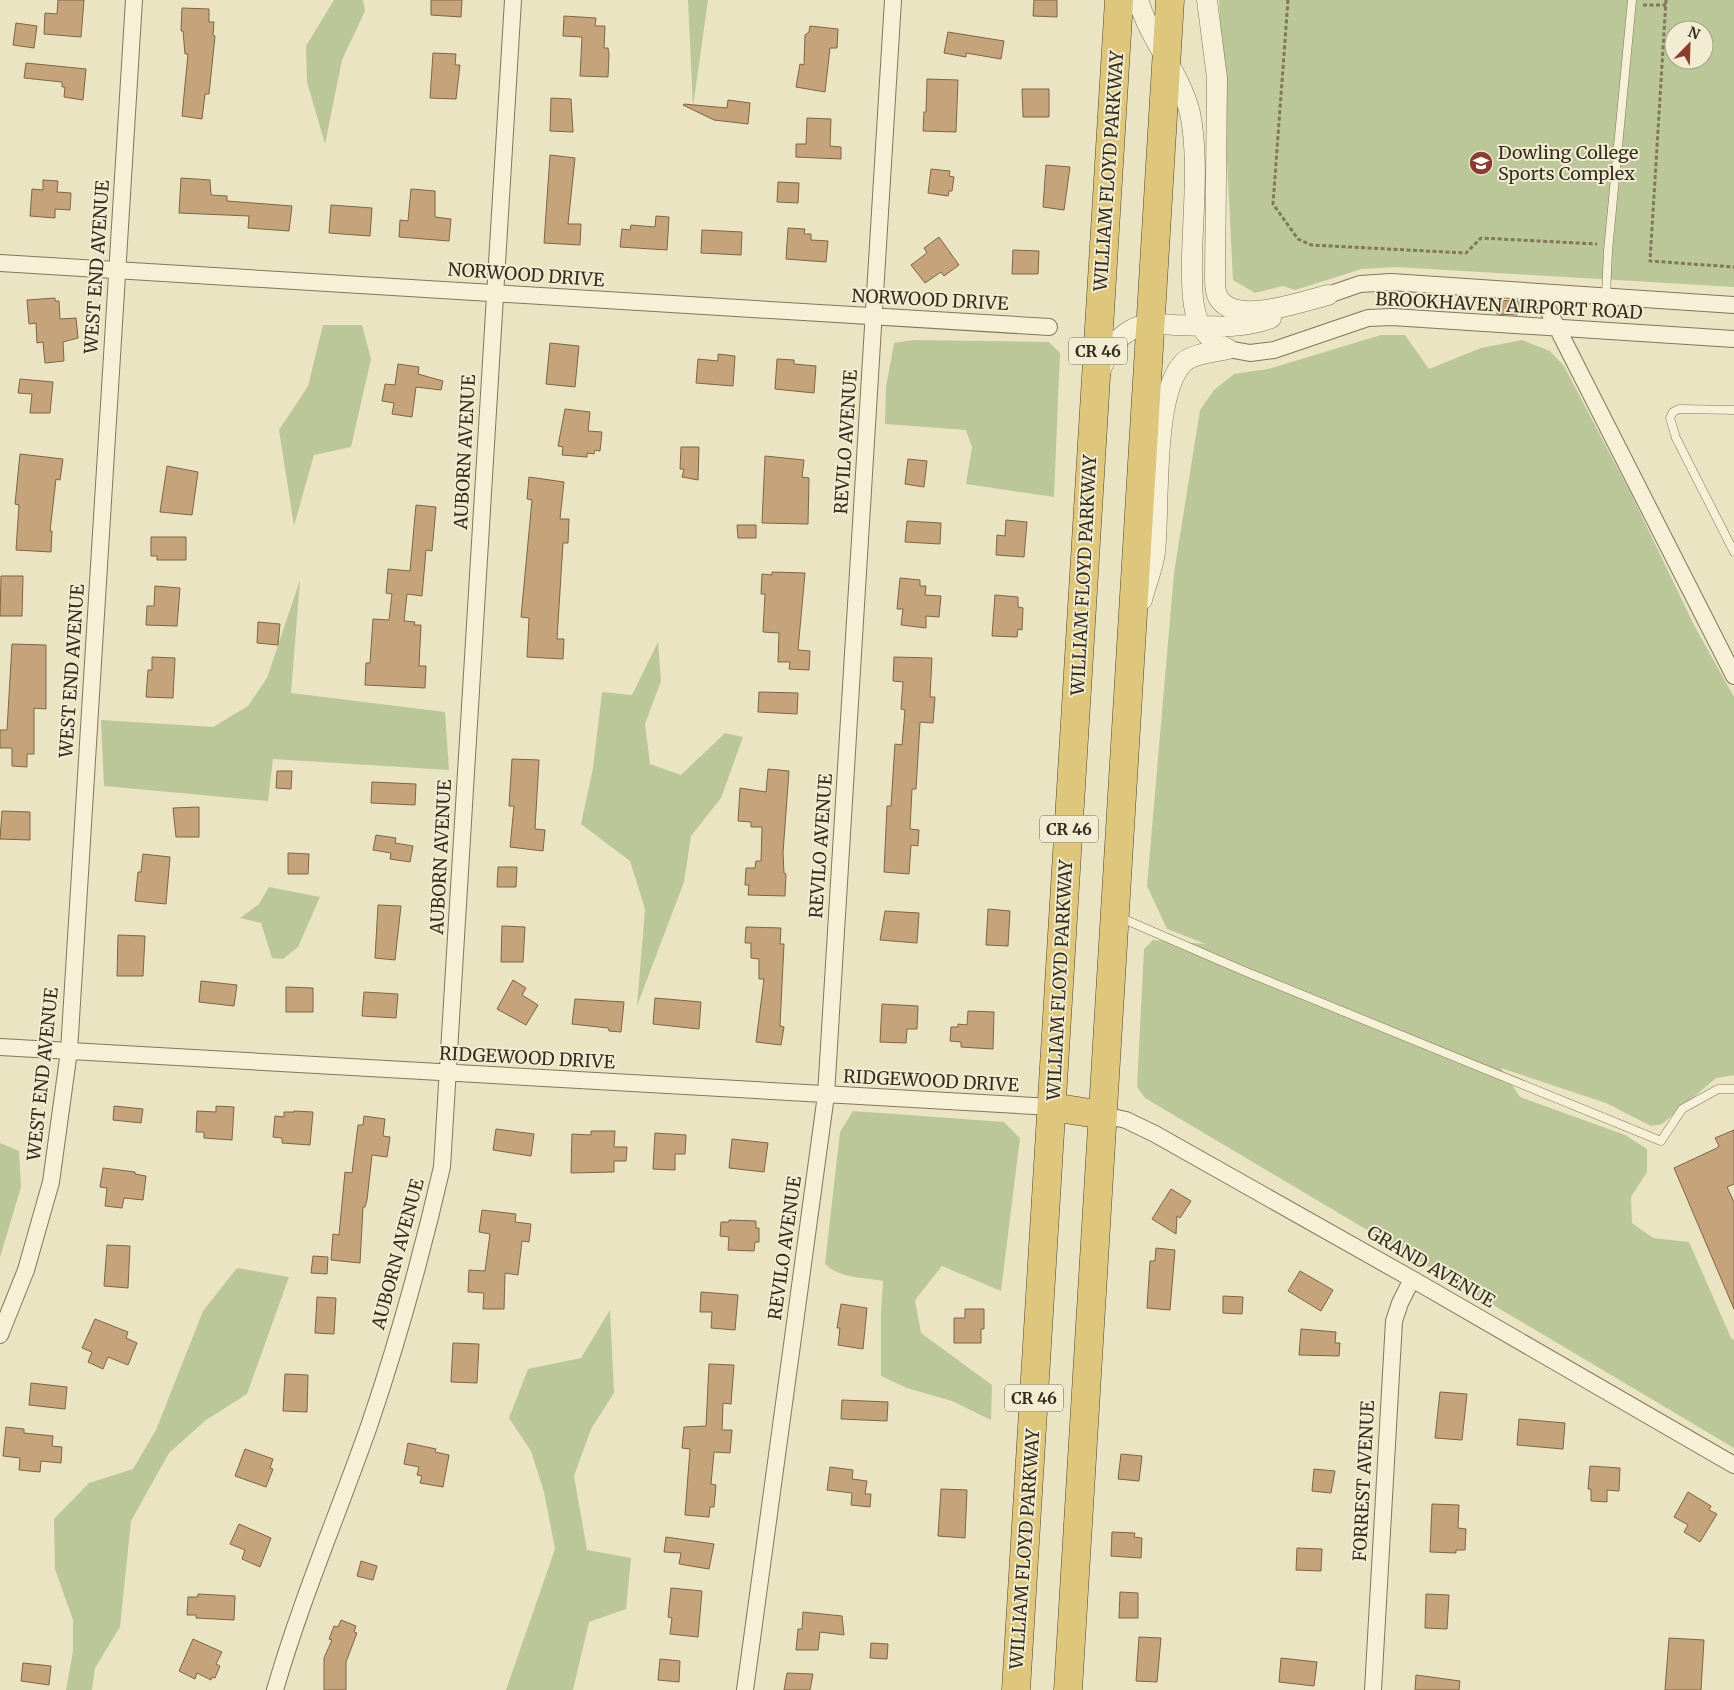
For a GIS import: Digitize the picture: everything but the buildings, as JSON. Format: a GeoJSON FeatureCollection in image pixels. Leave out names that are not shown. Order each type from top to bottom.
{"type":"FeatureCollection","features":[{"type":"Feature","properties":{"kind":"highway","name":"WILLIAM FLOYD PARKWAY"},"geometry":{"type":"LineString","coordinates":[[1016,1690],[1119,0]]}},
{"type":"Feature","properties":{"kind":"highway","name":"CR 46"},"geometry":{"type":"LineString","coordinates":[[1068,1690],[1170,0]]}},
{"type":"Feature","properties":{"kind":"highway"},"geometry":{"type":"LineString","coordinates":[[1052,1107],[1103,1115]]}},
{"type":"Feature","properties":{"kind":"street","name":"WEST END AVENUE"},"geometry":{"type":"LineString","coordinates":[[0,1335],[26,1270],[51,1182],[69,1051],[134,0]]}},
{"type":"Feature","properties":{"kind":"street","name":"AUBORN AVENUE"},"geometry":{"type":"LineString","coordinates":[[275,1690],[307,1590],[370,1423],[410,1293],[442,1167],[513,0]]}},
{"type":"Feature","properties":{"kind":"street","name":"REVILO AVENUE"},"geometry":{"type":"LineString","coordinates":[[745,1690],[826,1095],[893,0]]}},
{"type":"Feature","properties":{"kind":"street"},"geometry":{"type":"LineString","coordinates":[[1138,0],[1143,19],[1167,60],[1186,100],[1193,129],[1192,274],[1196,316],[1200,326],[1220,346],[1228,349]]}},
{"type":"Feature","properties":{"kind":"street"},"geometry":{"type":"LineString","coordinates":[[1207,0],[1217,78],[1215,278],[1218,297],[1229,308],[1236,311],[1266,310],[1328,294]]}},
{"type":"Feature","properties":{"kind":"street","name":"NORWOOD DRIVE"},"geometry":{"type":"LineString","coordinates":[[0,263],[1049,327]]}},
{"type":"Feature","properties":{"kind":"street","name":"BROOKHAVEN AIRPORT ROAD"},"geometry":{"type":"LineString","coordinates":[[1328,294],[1360,284],[1391,282],[1734,305]]}},
{"type":"Feature","properties":{"kind":"street"},"geometry":{"type":"LineString","coordinates":[[1539,292],[1734,676]]}},
{"type":"Feature","properties":{"kind":"street"},"geometry":{"type":"LineString","coordinates":[[1096,384],[1106,356],[1115,343],[1131,329],[1151,324],[1229,327],[1258,323],[1328,294]]}},
{"type":"Feature","properties":{"kind":"street","name":"BROOKHAVEN AIRPORT ROAD"},"geometry":{"type":"LineString","coordinates":[[1228,349],[1250,353],[1274,350],[1368,318],[1425,318],[1734,338]]}},
{"type":"Feature","properties":{"kind":"street"},"geometry":{"type":"LineString","coordinates":[[1133,632],[1155,554],[1164,405],[1176,371],[1186,361],[1203,354],[1228,349]]}},
{"type":"Feature","properties":{"kind":"street","name":"RIDGEWOOD DRIVE"},"geometry":{"type":"LineString","coordinates":[[0,1047],[1052,1107]]}},
{"type":"Feature","properties":{"kind":"street","name":"GRAND AVENUE"},"geometry":{"type":"LineString","coordinates":[[1103,1115],[1126,1120],[1155,1134],[1412,1278],[1734,1465]]}},
{"type":"Feature","properties":{"kind":"street","name":"FORREST AVENUE"},"geometry":{"type":"LineString","coordinates":[[1373,1690],[1394,1320],[1412,1278]]}},
{"type":"Feature","properties":{"kind":"lane"},"geometry":{"type":"LineString","coordinates":[[1606,296],[1609,245],[1632,2]]}},
{"type":"Feature","properties":{"kind":"lane"},"geometry":{"type":"LineString","coordinates":[[1734,410],[1678,409],[1673,412],[1670,418],[1676,438],[1734,552]]}},
{"type":"Feature","properties":{"kind":"lane"},"geometry":{"type":"LineString","coordinates":[[1115,915],[1244,971],[1662,1141],[1682,1109],[1718,1089],[1734,1089]]}},
{"type":"Feature","properties":{"kind":"path"},"geometry":{"type":"LineString","coordinates":[[1288,0],[1273,204],[1298,239],[1311,245],[1466,253],[1481,238],[1609,245]]}},
{"type":"Feature","properties":{"kind":"path"},"geometry":{"type":"LineString","coordinates":[[1666,0],[1650,261],[1734,266]]}},
{"type":"Feature","properties":{"kind":"path"},"geometry":{"type":"LineString","coordinates":[[1632,2],[1666,5]]}},
{"type":"Feature","properties":{"kind":"green space"},"geometry":{"type":"Polygon","coordinates":[[[334,0],[363,0],[365,11],[342,60],[325,144],[307,82],[306,46],[334,0]]]}},
{"type":"Feature","properties":{"kind":"green space"},"geometry":{"type":"Polygon","coordinates":[[[688,0],[708,0],[693,107],[688,0]]]}},
{"type":"Feature","properties":{"kind":"green space","name":"Dowling College Sports Complex"},"geometry":{"type":"Polygon","coordinates":[[[1219,0],[1734,0],[1734,287],[1396,267],[1362,269],[1295,290],[1283,286],[1255,293],[1233,280],[1219,0]]]}},
{"type":"Feature","properties":{"kind":"green space"},"geometry":{"type":"Polygon","coordinates":[[[323,325],[362,325],[371,359],[351,447],[314,455],[294,526],[279,430],[308,386],[323,325]]]}},
{"type":"Feature","properties":{"kind":"green space"},"geometry":{"type":"Polygon","coordinates":[[[1381,335],[1405,335],[1429,369],[1481,348],[1522,340],[1550,351],[1564,366],[1632,496],[1694,625],[1734,697],[1734,1075],[1716,1078],[1662,1124],[1651,1126],[1606,1103],[1501,1068],[1520,1097],[1625,1135],[1647,1149],[1647,1172],[1631,1197],[1632,1223],[1653,1238],[1689,1242],[1731,1338],[1734,1340],[1734,1448],[1145,1098],[1137,1087],[1144,949],[1153,940],[1206,944],[1167,929],[1147,886],[1174,573],[1200,410],[1214,390],[1234,374],[1268,369],[1381,335]]]}},
{"type":"Feature","properties":{"kind":"green space"},"geometry":{"type":"Polygon","coordinates":[[[914,340],[1049,342],[1060,353],[1054,497],[966,484],[972,447],[966,430],[885,424],[886,387],[894,343],[914,340]]]}},
{"type":"Feature","properties":{"kind":"green space"},"geometry":{"type":"Polygon","coordinates":[[[300,580],[291,693],[445,712],[449,770],[273,759],[268,801],[104,786],[101,720],[213,727],[248,706],[267,678],[300,580]]]}},
{"type":"Feature","properties":{"kind":"green space"},"geometry":{"type":"Polygon","coordinates":[[[658,642],[661,681],[645,724],[650,764],[681,775],[725,733],[743,737],[721,798],[691,836],[684,882],[637,1006],[645,909],[630,861],[581,824],[593,768],[602,692],[632,695],[658,642]]]}},
{"type":"Feature","properties":{"kind":"green space"},"geometry":{"type":"Polygon","coordinates":[[[269,887],[320,897],[298,947],[283,959],[272,958],[261,923],[240,918],[259,904],[269,887]]]}},
{"type":"Feature","properties":{"kind":"green space"},"geometry":{"type":"Polygon","coordinates":[[[853,1111],[1004,1122],[1020,1138],[1001,1291],[942,1266],[915,1300],[921,1333],[992,1385],[991,1420],[952,1401],[907,1388],[881,1376],[883,1281],[845,1275],[825,1264],[840,1132],[853,1111]]]}},
{"type":"Feature","properties":{"kind":"green space"},"geometry":{"type":"Polygon","coordinates":[[[0,1143],[19,1151],[21,1187],[0,1257],[0,1143]]]}},
{"type":"Feature","properties":{"kind":"green space"},"geometry":{"type":"Polygon","coordinates":[[[237,1268],[289,1277],[247,1394],[206,1420],[169,1453],[131,1521],[120,1627],[95,1668],[92,1690],[66,1690],[73,1651],[73,1620],[55,1569],[54,1519],[89,1483],[133,1469],[156,1430],[203,1311],[237,1268]]]}},
{"type":"Feature","properties":{"kind":"green space"},"geometry":{"type":"Polygon","coordinates":[[[610,1310],[614,1393],[591,1429],[574,1476],[587,1550],[631,1558],[626,1609],[589,1622],[573,1690],[506,1690],[555,1549],[544,1492],[531,1451],[509,1418],[528,1369],[581,1358],[610,1310]]]}},
{"type":"Feature","properties":{"kind":"place","name":"Dowling College Sports Complex"},"geometry":{"type":"Point","coordinates":[1481,163]}}]}
